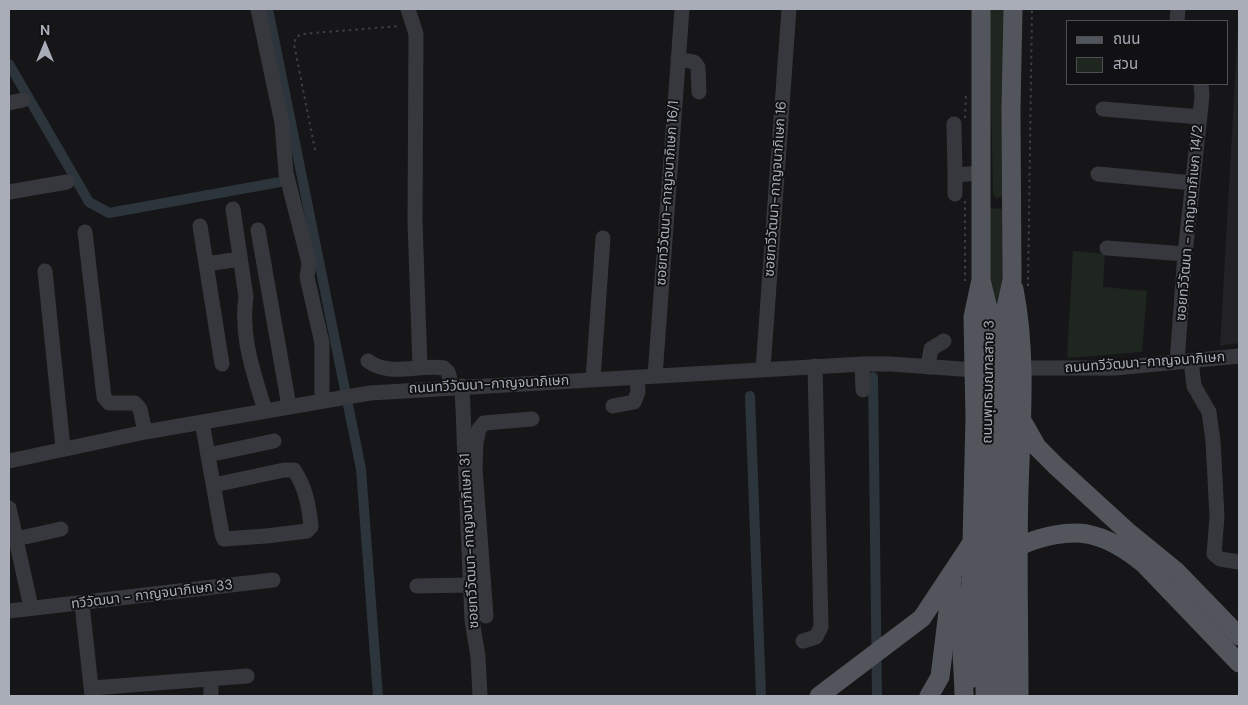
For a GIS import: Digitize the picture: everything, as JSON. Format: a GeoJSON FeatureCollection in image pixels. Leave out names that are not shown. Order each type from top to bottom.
{"type":"FeatureCollection","features":[{"type":"Feature","properties":{"kind":"main road","name":"ถนนพุทธมณฑลสาย 3"},"geometry":{"type":"LineString","coordinates":[[980,9],[981,280],[990,316],[1001,696]]}},
{"type":"Feature","properties":{"kind":"main road","name":"ถนนพุทธมณฑลสาย 3"},"geometry":{"type":"LineString","coordinates":[[985,696],[1004,317],[1012,280],[1013,9]]}},
{"type":"Feature","properties":{"kind":"main road"},"geometry":{"type":"LineString","coordinates":[[982,194],[996,203],[1011,196]]}},
{"type":"Feature","properties":{"kind":"main road"},"geometry":{"type":"LineString","coordinates":[[973,696],[972,544],[975,370],[973,317],[981,280]]}},
{"type":"Feature","properties":{"kind":"main road"},"geometry":{"type":"LineString","coordinates":[[1012,280],[1018,310],[1021,368],[1018,532],[1020,696]]}},
{"type":"Feature","properties":{"kind":"main road"},"geometry":{"type":"LineString","coordinates":[[1021,418],[1037,447],[1127,531],[1176,571],[1239,636]]}},
{"type":"Feature","properties":{"kind":"main road"},"geometry":{"type":"LineString","coordinates":[[964,696],[963,612],[969,590],[987,568],[1007,552],[1033,540],[1064,534],[1077,533],[1100,538],[1129,552],[1144,564],[1239,663]]}},
{"type":"Feature","properties":{"kind":"main road"},"geometry":{"type":"LineString","coordinates":[[819,696],[922,618],[972,544]]}},
{"type":"Feature","properties":{"kind":"main road"},"geometry":{"type":"LineString","coordinates":[[929,696],[940,677],[952,575]]}},
{"type":"Feature","properties":{"kind":"street"},"geometry":{"type":"LineString","coordinates":[[258,9],[282,122],[286,173],[309,263],[308,277],[322,343],[328,399]]}},
{"type":"Feature","properties":{"kind":"street"},"geometry":{"type":"LineString","coordinates":[[408,9],[416,34],[415,221],[420,367]]}},
{"type":"Feature","properties":{"kind":"street","name":"ซอยทวีวัฒนา-กาญจนาภิเษก 16/1"},"geometry":{"type":"LineString","coordinates":[[655,376],[682,9]]}},
{"type":"Feature","properties":{"kind":"street","name":"ซอยทวีวัฒนา-กาญจนาภิเษก 16"},"geometry":{"type":"LineString","coordinates":[[763,369],[789,9]]}},
{"type":"Feature","properties":{"kind":"street"},"geometry":{"type":"LineString","coordinates":[[678,59],[694,62],[698,67],[699,92]]}},
{"type":"Feature","properties":{"kind":"street","name":"ซอยทวีวัฒนา - กาญจนาภิเษก 14/2"},"geometry":{"type":"LineString","coordinates":[[1200,85],[1202,96],[1186,254],[1184,362],[1194,386],[1209,412],[1213,441],[1217,517],[1214,554],[1220,559],[1239,562]]}},
{"type":"Feature","properties":{"kind":"street"},"geometry":{"type":"LineString","coordinates":[[1103,109],[1200,117]]}},
{"type":"Feature","properties":{"kind":"street"},"geometry":{"type":"LineString","coordinates":[[954,124],[955,194]]}},
{"type":"Feature","properties":{"kind":"street"},"geometry":{"type":"LineString","coordinates":[[955,175],[982,173]]}},
{"type":"Feature","properties":{"kind":"street"},"geometry":{"type":"LineString","coordinates":[[1098,174],[1193,183]]}},
{"type":"Feature","properties":{"kind":"street"},"geometry":{"type":"LineString","coordinates":[[9,192],[67,182]]}},
{"type":"Feature","properties":{"kind":"street"},"geometry":{"type":"LineString","coordinates":[[233,209],[246,297],[243,311],[244,332],[252,368],[265,411]]}},
{"type":"Feature","properties":{"kind":"street"},"geometry":{"type":"LineString","coordinates":[[200,226],[222,364]]}},
{"type":"Feature","properties":{"kind":"street"},"geometry":{"type":"LineString","coordinates":[[258,230],[289,406]]}},
{"type":"Feature","properties":{"kind":"street"},"geometry":{"type":"LineString","coordinates":[[85,232],[104,397],[109,403],[136,403],[140,409],[145,432]]}},
{"type":"Feature","properties":{"kind":"street"},"geometry":{"type":"LineString","coordinates":[[593,379],[604,238]]}},
{"type":"Feature","properties":{"kind":"street"},"geometry":{"type":"LineString","coordinates":[[1107,248],[1186,254]]}},
{"type":"Feature","properties":{"kind":"street"},"geometry":{"type":"LineString","coordinates":[[206,264],[240,259]]}},
{"type":"Feature","properties":{"kind":"street"},"geometry":{"type":"LineString","coordinates":[[45,271],[63,448]]}},
{"type":"Feature","properties":{"kind":"street"},"geometry":{"type":"LineString","coordinates":[[928,367],[931,349],[944,341]]}},
{"type":"Feature","properties":{"kind":"street","name":"ถนนทวีวัฒนา-กาญจนาภิเษก"},"geometry":{"type":"LineString","coordinates":[[1021,368],[1115,368],[1239,356]]}},
{"type":"Feature","properties":{"kind":"street"},"geometry":{"type":"LineString","coordinates":[[368,361],[376,367],[386,370],[420,367],[444,368],[457,386]]}},
{"type":"Feature","properties":{"kind":"street"},"geometry":{"type":"LineString","coordinates":[[862,364],[863,390]]}},
{"type":"Feature","properties":{"kind":"street","name":"ถนนทวีวัฒนา-กาญจนาภิเษก"},"geometry":{"type":"LineString","coordinates":[[9,461],[145,432],[370,393],[457,386],[862,364],[891,364],[975,370]]}},
{"type":"Feature","properties":{"kind":"street"},"geometry":{"type":"LineString","coordinates":[[803,641],[816,636],[821,628],[816,366]]}},
{"type":"Feature","properties":{"kind":"street"},"geometry":{"type":"LineString","coordinates":[[613,406],[634,402],[638,392],[637,377]]}},
{"type":"Feature","properties":{"kind":"street","name":"ซอยทวีวัฒนา-กาญจนาภิเษก 31"},"geometry":{"type":"LineString","coordinates":[[457,386],[470,443],[470,585],[472,620],[478,656],[480,696]]}},
{"type":"Feature","properties":{"kind":"street"},"geometry":{"type":"LineString","coordinates":[[486,616],[475,468],[470,443],[484,423],[532,419]]}},
{"type":"Feature","properties":{"kind":"street"},"geometry":{"type":"LineString","coordinates":[[202,422],[224,539],[307,531],[311,527],[308,502],[301,480],[294,470],[284,470],[214,485]]}},
{"type":"Feature","properties":{"kind":"street"},"geometry":{"type":"LineString","coordinates":[[208,455],[274,441]]}},
{"type":"Feature","properties":{"kind":"street"},"geometry":{"type":"LineString","coordinates":[[9,508],[30,607]]}},
{"type":"Feature","properties":{"kind":"street"},"geometry":{"type":"LineString","coordinates":[[16,539],[60,529]]}},
{"type":"Feature","properties":{"kind":"street","name":"ทวีวัฒนา - กาญจนาภิเษก 33"},"geometry":{"type":"LineString","coordinates":[[9,611],[30,607],[82,604],[274,580]]}},
{"type":"Feature","properties":{"kind":"street"},"geometry":{"type":"LineString","coordinates":[[417,586],[470,585]]}},
{"type":"Feature","properties":{"kind":"street"},"geometry":{"type":"LineString","coordinates":[[82,604],[92,692],[247,676]]}},
{"type":"Feature","properties":{"kind":"street"},"geometry":{"type":"LineString","coordinates":[[211,679],[212,696]]}},
{"type":"Feature","properties":{"kind":"path"},"geometry":{"type":"LineString","coordinates":[[1028,290],[1032,9]]}},
{"type":"Feature","properties":{"kind":"path"},"geometry":{"type":"LineString","coordinates":[[315,150],[294,44],[296,37],[302,34],[413,25]]}},
{"type":"Feature","properties":{"kind":"shaded area"},"geometry":{"type":"Polygon","coordinates":[[[1239,9],[1239,343],[1220,346],[1239,9]]]}},
{"type":"Feature","properties":{"kind":"green space"},"geometry":{"type":"Polygon","coordinates":[[[989,9],[1008,9],[1003,196],[996,199],[993,194],[989,9]]]}},
{"type":"Feature","properties":{"kind":"green space"},"geometry":{"type":"Polygon","coordinates":[[[989,208],[1002,209],[1002,307],[998,326],[987,287],[989,208]]]}},
{"type":"Feature","properties":{"kind":"green space"},"geometry":{"type":"Polygon","coordinates":[[[1073,251],[1105,254],[1103,287],[1147,291],[1142,352],[1067,358],[1073,251]]]}},
{"type":"Feature","properties":{"kind":"waterway"},"geometry":{"type":"LineString","coordinates":[[268,9],[361,469],[378,696]]}},
{"type":"Feature","properties":{"kind":"waterway"},"geometry":{"type":"LineString","coordinates":[[9,64],[89,202],[109,213],[280,182]]}},
{"type":"Feature","properties":{"kind":"waterway"},"geometry":{"type":"LineString","coordinates":[[873,377],[877,696]]}},
{"type":"Feature","properties":{"kind":"waterway"},"geometry":{"type":"LineString","coordinates":[[750,396],[761,696]]}}]}
